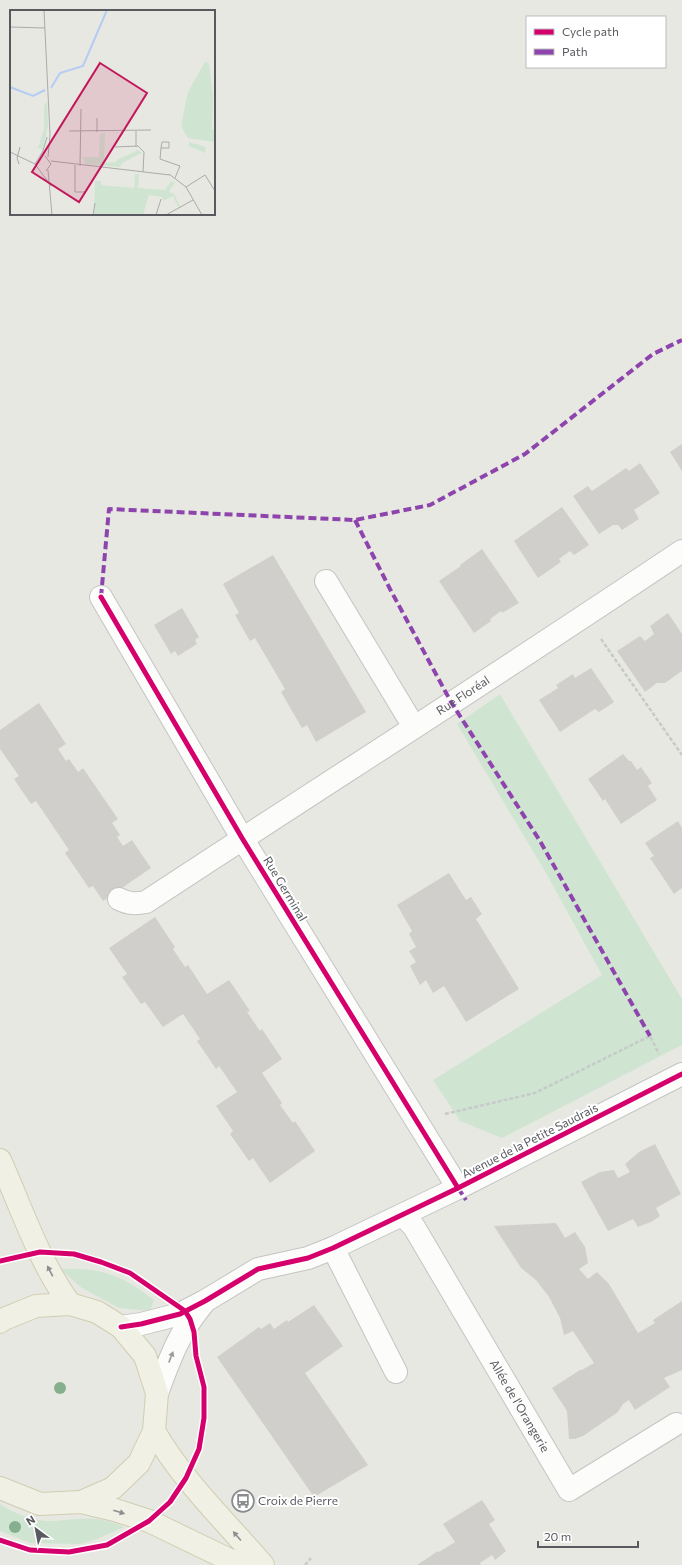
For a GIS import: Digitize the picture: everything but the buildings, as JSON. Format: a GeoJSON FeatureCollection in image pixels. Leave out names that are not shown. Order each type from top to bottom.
{"type":"FeatureCollection","features":[{"type":"Feature","properties":{"kind":"main road"},"geometry":{"type":"LineString","coordinates":[[0,1160],[40,1252],[60,1291],[70,1304]]}},
{"type":"Feature","properties":{"kind":"main road"},"geometry":{"type":"LineString","coordinates":[[0,1322],[36,1306],[70,1304],[97,1312],[121,1327],[146,1356],[157,1393],[154,1431],[139,1463],[113,1488],[81,1502]]}},
{"type":"Feature","properties":{"kind":"main road"},"geometry":{"type":"LineString","coordinates":[[154,1431],[166,1453],[181,1472],[263,1565]]}},
{"type":"Feature","properties":{"kind":"main road"},"geometry":{"type":"LineString","coordinates":[[0,1488],[40,1504],[81,1502],[115,1510],[149,1521],[240,1565]]}},
{"type":"Feature","properties":{"kind":"street","name":"Rue Floréal"},"geometry":{"type":"LineString","coordinates":[[119,899],[127,903],[136,904],[146,902],[242,838],[586,616],[682,551]]}},
{"type":"Feature","properties":{"kind":"street"},"geometry":{"type":"LineString","coordinates":[[326,582],[414,727]]}},
{"type":"Feature","properties":{"kind":"street","name":"Rue Germinal"},"geometry":{"type":"LineString","coordinates":[[101,597],[242,838],[458,1188]]}},
{"type":"Feature","properties":{"kind":"street","name":"Avenue de la Petite Saudrais"},"geometry":{"type":"LineString","coordinates":[[121,1327],[141,1324],[180,1314],[205,1301],[258,1268],[308,1258],[333,1248],[458,1188],[682,1074]]}},
{"type":"Feature","properties":{"kind":"street","name":"Allée de l'Orangerie"},"geometry":{"type":"LineString","coordinates":[[403,1215],[414,1228],[569,1490],[676,1424]]}},
{"type":"Feature","properties":{"kind":"street"},"geometry":{"type":"LineString","coordinates":[[333,1248],[396,1372]]}},
{"type":"Feature","properties":{"kind":"street","name":"Avenue de la Petite Saudrais"},"geometry":{"type":"LineString","coordinates":[[157,1393],[175,1346],[190,1319],[205,1301]]}},
{"type":"Feature","properties":{"kind":"path"},"geometry":{"type":"LineString","coordinates":[[586,616],[682,755]]}},
{"type":"Feature","properties":{"kind":"path"},"geometry":{"type":"LineString","coordinates":[[420,1128],[442,1114],[535,1094],[650,1036],[660,1055]]}},
{"type":"Feature","properties":{"kind":"path"},"geometry":{"type":"LineString","coordinates":[[305,1565],[311,1558]]}},
{"type":"Feature","properties":{"kind":"green space"},"geometry":{"type":"Polygon","coordinates":[[[500,694],[682,999],[682,1045],[502,1138],[460,1121],[433,1080],[602,975],[546,873],[457,724],[500,694]]]}},
{"type":"Feature","properties":{"kind":"green space"},"geometry":{"type":"Polygon","coordinates":[[[60,1269],[88,1269],[110,1274],[121,1279],[154,1300],[150,1311],[119,1308],[82,1288],[60,1269]]]}},
{"type":"Feature","properties":{"kind":"green space"},"geometry":{"type":"Polygon","coordinates":[[[0,1504],[22,1516],[35,1519],[47,1521],[96,1519],[108,1521],[124,1527],[97,1539],[81,1544],[30,1543],[0,1531],[0,1504]]]}},
{"type":"Feature","properties":{"kind":"marked path"},"geometry":{"type":"LineString","coordinates":[[101,597],[109,509],[355,520],[430,505],[525,454],[653,354],[682,340]]}},
{"type":"Feature","properties":{"kind":"marked path"},"geometry":{"type":"LineString","coordinates":[[355,520],[390,589],[451,702],[540,841],[650,1036]]}},
{"type":"Feature","properties":{"kind":"marked path"},"geometry":{"type":"LineString","coordinates":[[458,1188],[466,1200]]}},
{"type":"Feature","properties":{"kind":"cycle path"},"geometry":{"type":"LineString","coordinates":[[101,597],[242,838],[458,1188]]}},
{"type":"Feature","properties":{"kind":"cycle path"},"geometry":{"type":"LineString","coordinates":[[121,1327],[141,1324],[180,1314],[205,1301],[258,1269],[308,1258],[333,1248],[458,1188],[682,1074]]}},
{"type":"Feature","properties":{"kind":"cycle path"},"geometry":{"type":"LineString","coordinates":[[0,1261],[40,1252],[74,1254],[130,1273],[185,1311],[190,1319],[194,1332],[196,1356],[204,1387],[204,1418],[199,1449],[186,1478],[170,1502],[149,1521],[107,1545],[69,1552],[30,1550],[0,1540]]}},
{"type":"Feature","properties":{"kind":"place","name":"Croix de Pierre"},"geometry":{"type":"Point","coordinates":[243,1501]}}]}
